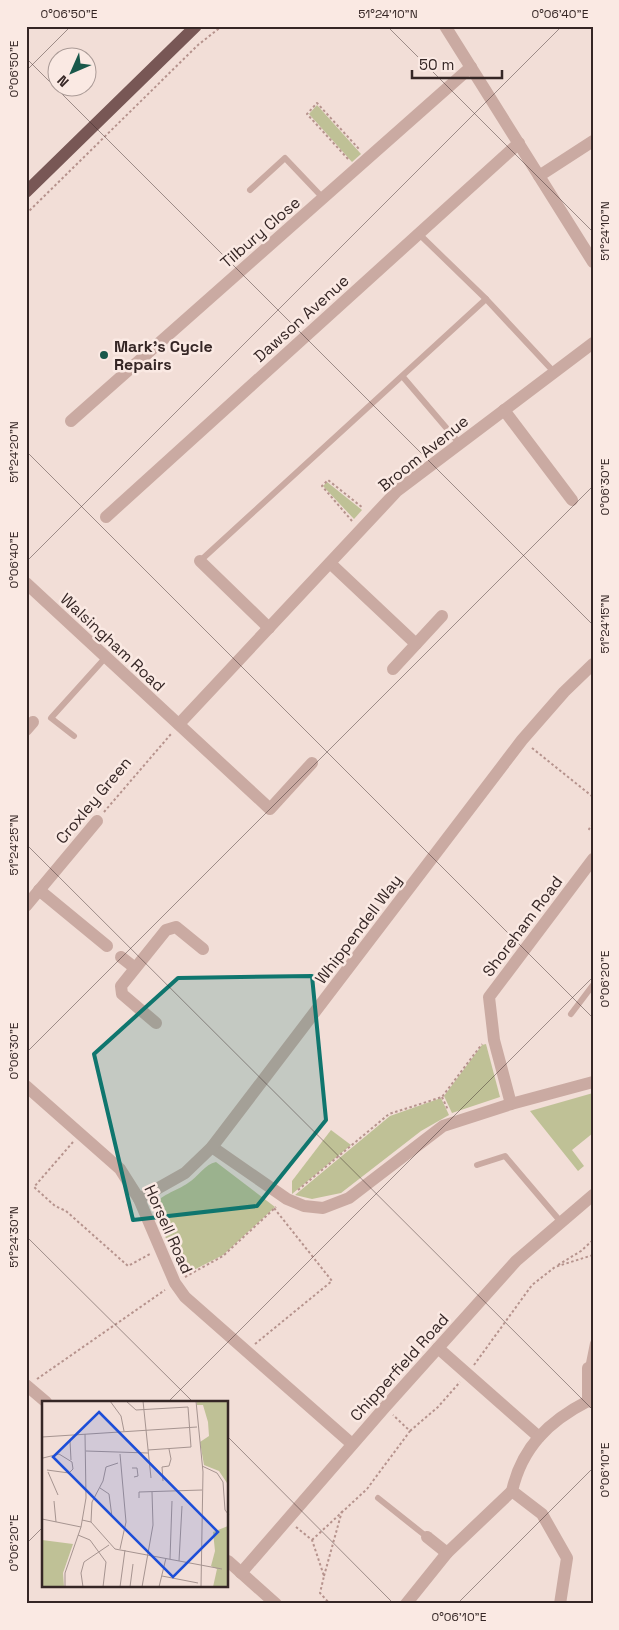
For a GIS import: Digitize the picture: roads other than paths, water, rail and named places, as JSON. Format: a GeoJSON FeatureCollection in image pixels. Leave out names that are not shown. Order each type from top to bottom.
{"type":"FeatureCollection","features":[{"type":"Feature","properties":{"kind":"main road"},"geometry":{"type":"LineString","coordinates":[[26,192],[196,26]]}},
{"type":"Feature","properties":{"kind":"street"},"geometry":{"type":"LineString","coordinates":[[445,26],[593,262]]}},
{"type":"Feature","properties":{"kind":"street","name":"Tilbury Close"},"geometry":{"type":"LineString","coordinates":[[71,421],[471,67]]}},
{"type":"Feature","properties":{"kind":"street"},"geometry":{"type":"LineString","coordinates":[[539,176],[593,141]]}},
{"type":"Feature","properties":{"kind":"street","name":"Dawson Avenue"},"geometry":{"type":"LineString","coordinates":[[106,517],[519,143]]}},
{"type":"Feature","properties":{"kind":"street","name":"Broom Avenue"},"geometry":{"type":"LineString","coordinates":[[179,724],[397,491],[593,343]]}},
{"type":"Feature","properties":{"kind":"street"},"geometry":{"type":"LineString","coordinates":[[504,410],[572,500]]}},
{"type":"Feature","properties":{"kind":"street"},"geometry":{"type":"LineString","coordinates":[[200,561],[269,628]]}},
{"type":"Feature","properties":{"kind":"street"},"geometry":{"type":"LineString","coordinates":[[330,563],[416,644]]}},
{"type":"Feature","properties":{"kind":"street","name":"Walsingham Road"},"geometry":{"type":"LineString","coordinates":[[26,583],[270,809],[312,764]]}},
{"type":"Feature","properties":{"kind":"street"},"geometry":{"type":"LineString","coordinates":[[392,669],[442,616]]}},
{"type":"Feature","properties":{"kind":"street","name":"Whippendell Way"},"geometry":{"type":"LineString","coordinates":[[139,1199],[185,1173],[212,1147],[522,740],[564,692],[593,664]]}},
{"type":"Feature","properties":{"kind":"street","name":"Croxley Green"},"geometry":{"type":"LineString","coordinates":[[26,906],[97,821]]}},
{"type":"Feature","properties":{"kind":"street","name":"Shoreham Road"},"geometry":{"type":"LineString","coordinates":[[511,1104],[494,1040],[489,997],[593,859]]}},
{"type":"Feature","properties":{"kind":"street"},"geometry":{"type":"LineString","coordinates":[[39,890],[107,946]]}},
{"type":"Feature","properties":{"kind":"street"},"geometry":{"type":"LineString","coordinates":[[156,1023],[122,994],[120,986],[166,930],[176,927],[203,949]]}},
{"type":"Feature","properties":{"kind":"street"},"geometry":{"type":"LineString","coordinates":[[121,957],[135,968]]}},
{"type":"Feature","properties":{"kind":"street"},"geometry":{"type":"LineString","coordinates":[[212,1147],[287,1199],[304,1206],[323,1208],[349,1198],[443,1126],[511,1104],[593,1082]]}},
{"type":"Feature","properties":{"kind":"street","name":"Horsell Road"},"geometry":{"type":"LineString","coordinates":[[26,1086],[120,1169],[139,1199],[158,1249],[174,1283],[185,1297],[352,1444]]}},
{"type":"Feature","properties":{"kind":"street","name":"Chipperfield Road"},"geometry":{"type":"LineString","coordinates":[[241,1573],[352,1444],[516,1261],[593,1195]]}},
{"type":"Feature","properties":{"kind":"street"},"geometry":{"type":"LineString","coordinates":[[438,1348],[539,1437]]}},
{"type":"Feature","properties":{"kind":"street"},"geometry":{"type":"LineString","coordinates":[[406,1604],[447,1553],[512,1491],[517,1469],[539,1437],[564,1414],[590,1401],[588,1368]]}},
{"type":"Feature","properties":{"kind":"street"},"geometry":{"type":"LineString","coordinates":[[27,1385],[45,1401]]}},
{"type":"Feature","properties":{"kind":"street"},"geometry":{"type":"LineString","coordinates":[[512,1491],[542,1514],[566,1558],[560,1604]]}},
{"type":"Feature","properties":{"kind":"street"},"geometry":{"type":"LineString","coordinates":[[427,1537],[447,1553]]}},
{"type":"Feature","properties":{"kind":"street"},"geometry":{"type":"LineString","coordinates":[[229,1562],[276,1604]]}},
{"type":"Feature","properties":{"kind":"lane"},"geometry":{"type":"LineString","coordinates":[[250,190],[285,158],[323,198]]}},
{"type":"Feature","properties":{"kind":"lane"},"geometry":{"type":"LineString","coordinates":[[419,234],[486,299],[554,372]]}},
{"type":"Feature","properties":{"kind":"lane"},"geometry":{"type":"LineString","coordinates":[[200,561],[486,299]]}},
{"type":"Feature","properties":{"kind":"lane"},"geometry":{"type":"LineString","coordinates":[[403,376],[460,444]]}},
{"type":"Feature","properties":{"kind":"lane"},"geometry":{"type":"LineString","coordinates":[[74,736],[52,718],[106,657]]}},
{"type":"Feature","properties":{"kind":"lane"},"geometry":{"type":"LineString","coordinates":[[571,1014],[593,985]]}},
{"type":"Feature","properties":{"kind":"lane"},"geometry":{"type":"LineString","coordinates":[[477,1166],[505,1156],[561,1222]]}},
{"type":"Feature","properties":{"kind":"lane"},"geometry":{"type":"LineString","coordinates":[[588,1368],[593,1343]]}},
{"type":"Feature","properties":{"kind":"lane"},"geometry":{"type":"LineString","coordinates":[[378,1498],[427,1537]]}},
{"type":"Feature","properties":{"kind":"place","name":"Mark's Cycle Repairs"},"geometry":{"type":"Point","coordinates":[104,355]}}]}
